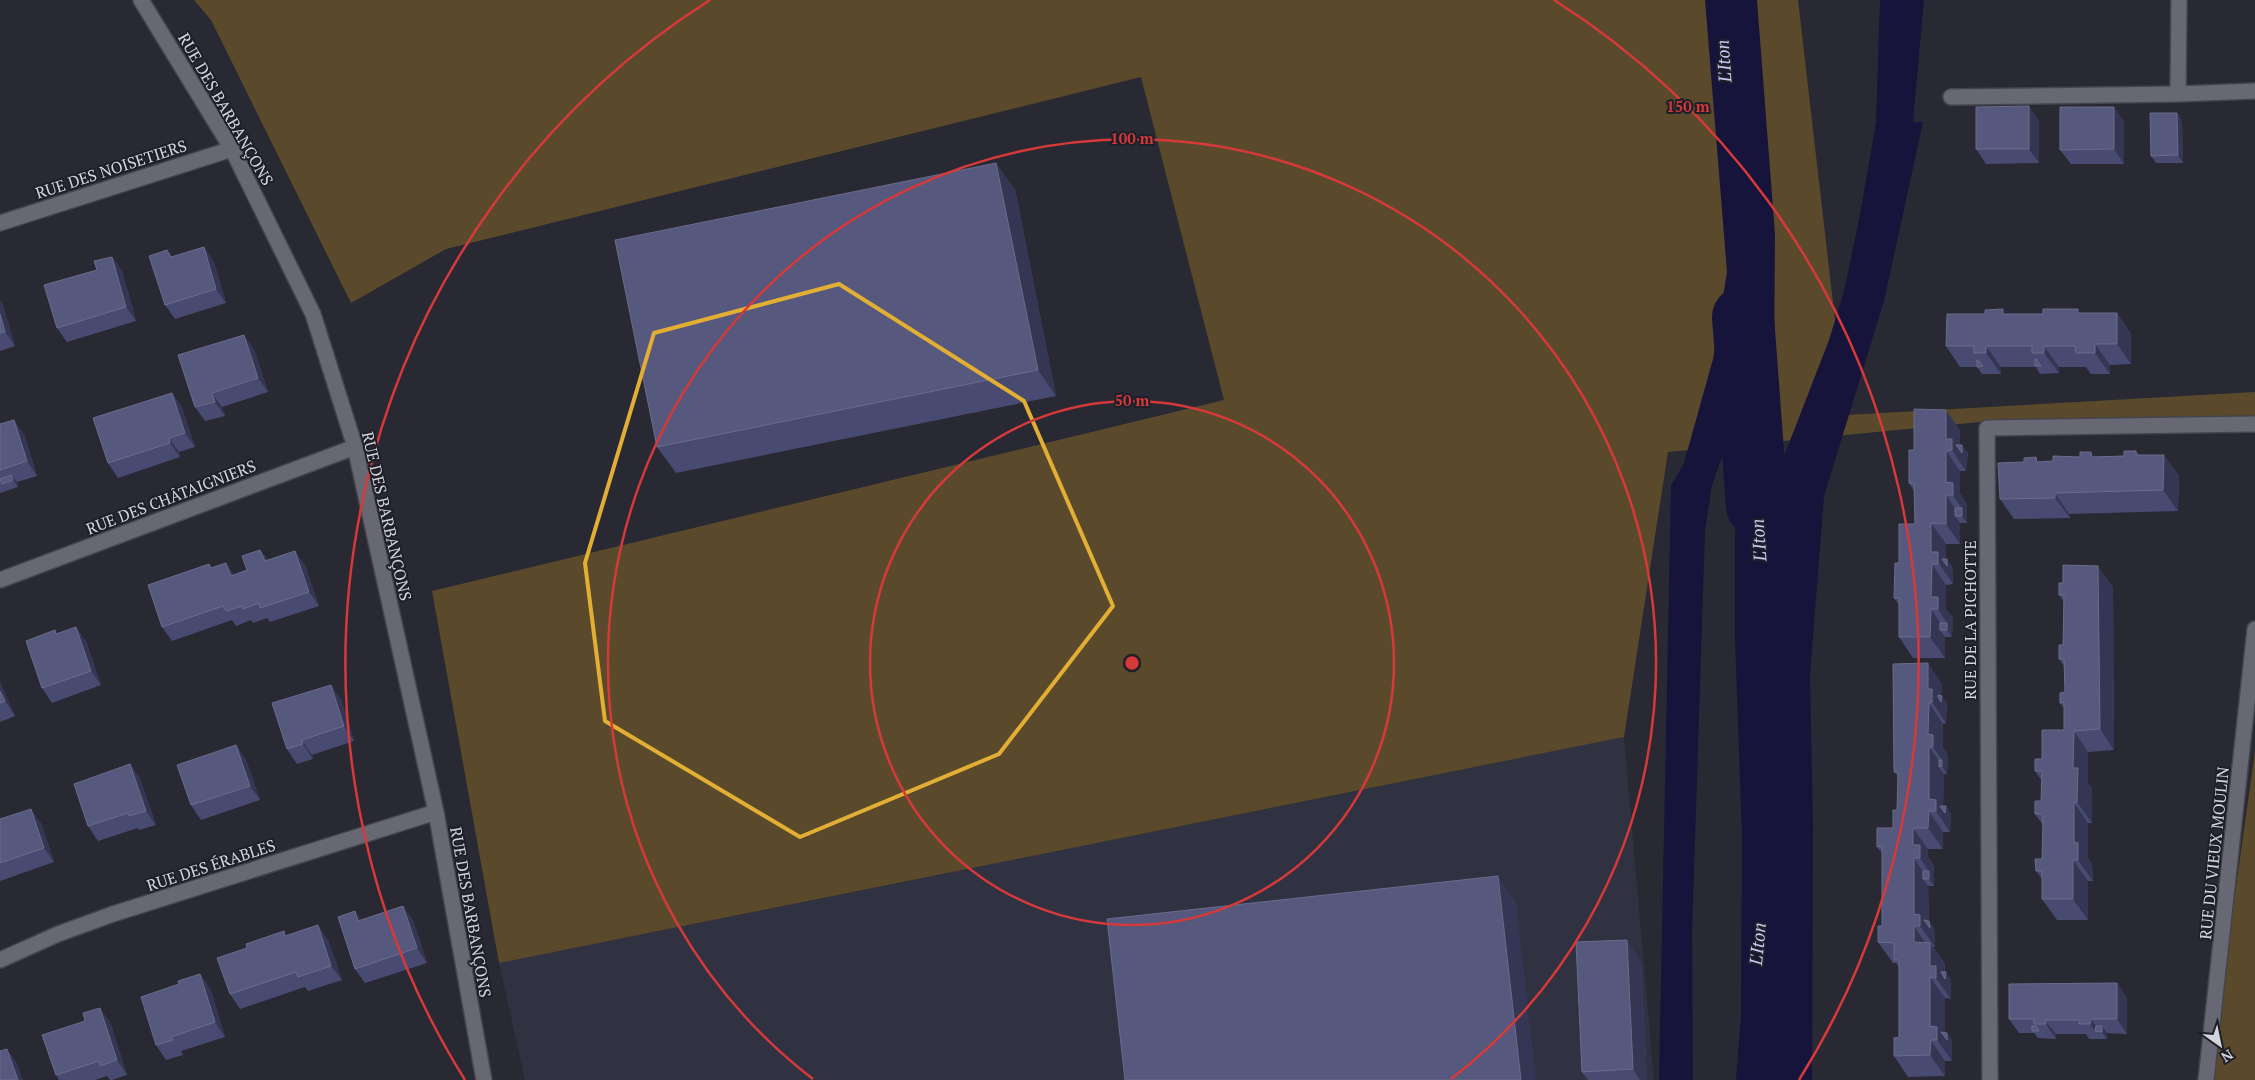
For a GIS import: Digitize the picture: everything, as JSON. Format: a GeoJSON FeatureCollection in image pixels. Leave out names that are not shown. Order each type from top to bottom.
{"type":"FeatureCollection","features":[{"type":"Feature","properties":{"kind":"street","name":"RUE DES BARBANÇONS"},"geometry":{"type":"LineString","coordinates":[[141,0],[232,150],[314,314],[355,447],[436,812],[484,1080]]}},
{"type":"Feature","properties":{"kind":"street"},"geometry":{"type":"LineString","coordinates":[[2178,94],[2179,0]]}},
{"type":"Feature","properties":{"kind":"street"},"geometry":{"type":"LineString","coordinates":[[1951,97],[2255,91]]}},
{"type":"Feature","properties":{"kind":"street","name":"RUE DES NOISETIERS"},"geometry":{"type":"LineString","coordinates":[[0,223],[232,150]]}},
{"type":"Feature","properties":{"kind":"street","name":"RUE DE LA PICHOTTE"},"geometry":{"type":"LineString","coordinates":[[1990,1080],[1986,428],[2255,424]]}},
{"type":"Feature","properties":{"kind":"street","name":"RUE DES CHÂTAIGNIERS"},"geometry":{"type":"LineString","coordinates":[[0,580],[355,447]]}},
{"type":"Feature","properties":{"kind":"street","name":"RUE DU VIEUX MOULIN"},"geometry":{"type":"LineString","coordinates":[[2206,1080],[2255,629]]}},
{"type":"Feature","properties":{"kind":"street","name":"RUE DES ÉRABLES"},"geometry":{"type":"LineString","coordinates":[[0,960],[58,934],[113,914],[436,812]]}},
{"type":"Feature","properties":{"kind":"highlighted area"},"geometry":{"type":"Polygon","coordinates":[[[839,284],[1024,401],[1113,606],[999,754],[800,837],[605,721],[585,563],[654,333],[839,284]]]}},
{"type":"Feature","properties":{"kind":"shaded area"},"geometry":{"type":"Polygon","coordinates":[[[194,0],[1798,0],[1846,415],[2255,392],[2255,418],[2011,419],[1668,452],[1624,737],[499,963],[432,591],[1224,400],[1141,77],[446,249],[351,303],[211,20],[194,0]]]}},
{"type":"Feature","properties":{"kind":"shaded area"},"geometry":{"type":"Polygon","coordinates":[[[1624,737],[1654,1080],[525,1080],[499,963],[1624,737]]]}},
{"type":"Feature","properties":{"kind":"shaded area"},"geometry":{"type":"Polygon","coordinates":[[[2255,751],[2255,1080],[2209,1080],[2255,751]]]}},
{"type":"Feature","properties":{"kind":"water"},"geometry":{"type":"Polygon","coordinates":[[[1705,0],[1757,0],[1775,234],[1774,378],[1767,399],[1775,464],[1781,464],[1829,340],[1844,291],[1876,123],[1880,0],[1924,0],[1913,122],[1923,122],[1884,301],[1824,496],[1810,675],[1813,827],[1812,1080],[1736,1080],[1741,1015],[1742,837],[1735,638],[1735,537],[1741,468],[1746,467],[1752,413],[1749,400],[1745,400],[1742,402],[1712,485],[1705,530],[1692,933],[1693,1080],[1659,1080],[1671,486],[1684,463],[1713,359],[1727,272],[1705,0]]]}},
{"type":"Feature","properties":{"kind":"building"},"geometry":{"type":"Polygon","coordinates":[[[2029,106],[2029,149],[1976,149],[1976,107],[2029,106]]]}},
{"type":"Feature","properties":{"kind":"building"},"geometry":{"type":"Polygon","coordinates":[[[2060,107],[2114,107],[2114,149],[2060,150],[2060,107]]]}},
{"type":"Feature","properties":{"kind":"building"},"geometry":{"type":"Polygon","coordinates":[[[2150,113],[2177,113],[2178,155],[2151,156],[2150,113]]]}},
{"type":"Feature","properties":{"kind":"building"},"geometry":{"type":"Polygon","coordinates":[[[996,163],[1038,370],[657,447],[615,240],[996,163]]]}},
{"type":"Feature","properties":{"kind":"building"},"geometry":{"type":"Polygon","coordinates":[[[204,247],[216,289],[165,305],[149,256],[167,250],[171,257],[204,247]]]}},
{"type":"Feature","properties":{"kind":"building"},"geometry":{"type":"Polygon","coordinates":[[[112,257],[126,307],[57,328],[44,285],[97,270],[94,261],[112,257]]]}},
{"type":"Feature","properties":{"kind":"building"},"geometry":{"type":"Polygon","coordinates":[[[2003,309],[2003,314],[2043,314],[2043,309],[2078,309],[2078,313],[2117,313],[2117,344],[2095,344],[2095,353],[2076,353],[2075,346],[2044,346],[2044,353],[2032,353],[2032,346],[1986,346],[1986,353],[1974,353],[1974,346],[1946,346],[1947,314],[1985,314],[1985,310],[2003,309]]]}},
{"type":"Feature","properties":{"kind":"building"},"geometry":{"type":"Polygon","coordinates":[[[0,314],[5,332],[0,333],[0,314]]]}},
{"type":"Feature","properties":{"kind":"building"},"geometry":{"type":"Polygon","coordinates":[[[244,335],[258,378],[212,393],[215,402],[195,407],[178,355],[244,335]]]}},
{"type":"Feature","properties":{"kind":"building"},"geometry":{"type":"Polygon","coordinates":[[[2036,359],[2041,366],[2035,366],[2036,359]]]}},
{"type":"Feature","properties":{"kind":"building"},"geometry":{"type":"Polygon","coordinates":[[[1978,360],[1983,366],[1977,367],[1978,360]]]}},
{"type":"Feature","properties":{"kind":"building"},"geometry":{"type":"Polygon","coordinates":[[[172,393],[185,433],[169,438],[170,443],[108,463],[93,418],[172,393]]]}},
{"type":"Feature","properties":{"kind":"building"},"geometry":{"type":"Polygon","coordinates":[[[1914,409],[1946,410],[1946,439],[1952,439],[1952,450],[1946,451],[1946,482],[1953,483],[1953,495],[1946,495],[1946,524],[1931,523],[1931,552],[1938,552],[1938,564],[1932,564],[1931,597],[1938,597],[1938,609],[1931,609],[1930,637],[1899,637],[1899,598],[1894,598],[1895,563],[1899,563],[1899,524],[1915,524],[1914,484],[1909,483],[1909,450],[1914,450],[1914,409]]]}},
{"type":"Feature","properties":{"kind":"building"},"geometry":{"type":"Polygon","coordinates":[[[14,420],[27,461],[0,470],[0,424],[14,420]]]}},
{"type":"Feature","properties":{"kind":"building"},"geometry":{"type":"Polygon","coordinates":[[[1956,445],[1962,445],[1962,453],[1956,445]]]}},
{"type":"Feature","properties":{"kind":"building"},"geometry":{"type":"Polygon","coordinates":[[[2124,451],[2136,451],[2136,455],[2164,455],[2163,490],[2055,493],[2055,498],[2000,499],[1998,463],[2024,462],[2024,458],[2036,457],[2037,462],[2053,461],[2053,456],[2080,457],[2080,452],[2091,452],[2092,457],[2124,456],[2124,451]]]}},
{"type":"Feature","properties":{"kind":"building"},"geometry":{"type":"Polygon","coordinates":[[[11,475],[13,480],[2,484],[0,479],[11,475]]]}},
{"type":"Feature","properties":{"kind":"building"},"geometry":{"type":"Polygon","coordinates":[[[1955,508],[1962,508],[1962,516],[1955,516],[1955,508]]]}},
{"type":"Feature","properties":{"kind":"building"},"geometry":{"type":"Polygon","coordinates":[[[260,550],[265,561],[295,551],[309,592],[260,608],[259,603],[243,609],[242,606],[226,611],[223,606],[162,627],[148,585],[209,564],[211,568],[226,563],[231,576],[247,570],[242,556],[260,550]]]}},
{"type":"Feature","properties":{"kind":"building"},"geometry":{"type":"Polygon","coordinates":[[[1942,559],[1947,559],[1947,566],[1942,559]]]}},
{"type":"Feature","properties":{"kind":"building"},"geometry":{"type":"Polygon","coordinates":[[[2063,565],[2098,566],[2100,729],[2074,731],[2073,768],[2078,768],[2077,802],[2074,803],[2074,842],[2078,843],[2078,860],[2073,860],[2073,899],[2042,899],[2042,871],[2036,871],[2035,859],[2042,859],[2043,821],[2042,814],[2035,814],[2035,801],[2041,801],[2042,771],[2035,771],[2035,759],[2042,759],[2042,730],[2064,730],[2064,702],[2060,703],[2060,693],[2065,692],[2064,659],[2059,659],[2059,645],[2063,645],[2064,595],[2059,595],[2059,583],[2063,583],[2063,565]]]}},
{"type":"Feature","properties":{"kind":"building"},"geometry":{"type":"Polygon","coordinates":[[[1940,623],[1947,623],[1947,630],[1940,630],[1940,623]]]}},
{"type":"Feature","properties":{"kind":"building"},"geometry":{"type":"Polygon","coordinates":[[[76,627],[91,671],[42,688],[26,641],[55,630],[56,634],[76,627]]]}},
{"type":"Feature","properties":{"kind":"building"},"geometry":{"type":"Polygon","coordinates":[[[1928,663],[1928,689],[1932,689],[1932,702],[1929,703],[1928,734],[1933,735],[1933,747],[1929,747],[1929,799],[1936,800],[1936,811],[1929,811],[1928,828],[1913,828],[1913,845],[1920,845],[1920,858],[1914,858],[1914,914],[1920,915],[1920,926],[1914,926],[1914,942],[1930,943],[1930,966],[1936,966],[1936,978],[1930,977],[1930,1026],[1937,1027],[1937,1040],[1931,1040],[1930,1055],[1894,1056],[1894,1038],[1899,1037],[1899,960],[1894,960],[1894,943],[1878,942],[1878,926],[1882,926],[1882,846],[1877,847],[1877,828],[1893,828],[1893,810],[1897,810],[1898,772],[1894,772],[1893,664],[1928,663]]]}},
{"type":"Feature","properties":{"kind":"building"},"geometry":{"type":"Polygon","coordinates":[[[331,685],[344,726],[302,740],[303,744],[287,749],[272,703],[331,685]]]}},
{"type":"Feature","properties":{"kind":"building"},"geometry":{"type":"Polygon","coordinates":[[[0,691],[5,701],[0,703],[0,691]]]}},
{"type":"Feature","properties":{"kind":"building"},"geometry":{"type":"Polygon","coordinates":[[[236,745],[250,786],[191,805],[177,765],[236,745]]]}},
{"type":"Feature","properties":{"kind":"building"},"geometry":{"type":"Polygon","coordinates":[[[1939,760],[1942,760],[1942,766],[1939,767],[1939,760]]]}},
{"type":"Feature","properties":{"kind":"building"},"geometry":{"type":"Polygon","coordinates":[[[130,764],[146,811],[129,816],[128,813],[88,826],[74,784],[130,764]]]}},
{"type":"Feature","properties":{"kind":"building"},"geometry":{"type":"Polygon","coordinates":[[[1940,806],[1946,806],[1945,813],[1940,806]]]}},
{"type":"Feature","properties":{"kind":"building"},"geometry":{"type":"Polygon","coordinates":[[[31,809],[44,848],[0,863],[0,819],[31,809]]]}},
{"type":"Feature","properties":{"kind":"building"},"geometry":{"type":"Polygon","coordinates":[[[1923,871],[1929,871],[1929,879],[1923,879],[1923,871]]]}},
{"type":"Feature","properties":{"kind":"building"},"geometry":{"type":"Polygon","coordinates":[[[1498,876],[1521,1080],[1125,1080],[1107,919],[1498,876]]]}},
{"type":"Feature","properties":{"kind":"building"},"geometry":{"type":"Polygon","coordinates":[[[403,906],[417,948],[355,969],[338,917],[355,911],[358,921],[403,906]]]}},
{"type":"Feature","properties":{"kind":"building"},"geometry":{"type":"Polygon","coordinates":[[[1924,920],[1929,921],[1930,928],[1924,920]]]}},
{"type":"Feature","properties":{"kind":"building"},"geometry":{"type":"Polygon","coordinates":[[[318,925],[331,966],[298,977],[296,972],[230,994],[217,958],[247,948],[246,944],[284,931],[285,936],[318,925]]]}},
{"type":"Feature","properties":{"kind":"building"},"geometry":{"type":"Polygon","coordinates":[[[1627,940],[1633,1069],[1582,1072],[1576,942],[1627,940]]]}},
{"type":"Feature","properties":{"kind":"building"},"geometry":{"type":"Polygon","coordinates":[[[1941,972],[1946,972],[1945,979],[1941,972]]]}},
{"type":"Feature","properties":{"kind":"building"},"geometry":{"type":"Polygon","coordinates":[[[200,974],[215,1022],[171,1037],[173,1040],[156,1045],[141,997],[179,984],[178,981],[200,974]]]}},
{"type":"Feature","properties":{"kind":"building"},"geometry":{"type":"Polygon","coordinates":[[[2117,983],[2117,1019],[2091,1019],[2090,1024],[2079,1024],[2079,1020],[2045,1020],[2046,1024],[2034,1024],[2034,1019],[2009,1019],[2009,984],[2117,983]]]}},
{"type":"Feature","properties":{"kind":"building"},"geometry":{"type":"Polygon","coordinates":[[[100,1008],[117,1060],[100,1066],[99,1061],[56,1075],[42,1035],[85,1021],[83,1013],[100,1008]]]}},
{"type":"Feature","properties":{"kind":"building"},"geometry":{"type":"Polygon","coordinates":[[[2032,1026],[2036,1026],[2039,1031],[2032,1031],[2032,1026]]]}},
{"type":"Feature","properties":{"kind":"building"},"geometry":{"type":"Polygon","coordinates":[[[2096,1026],[2102,1026],[2102,1032],[2095,1031],[2096,1026]]]}},
{"type":"Feature","properties":{"kind":"building"},"geometry":{"type":"Polygon","coordinates":[[[1941,1032],[1947,1033],[1947,1040],[1941,1032]]]}},
{"type":"Feature","properties":{"kind":"building"},"geometry":{"type":"Polygon","coordinates":[[[7,1049],[18,1080],[0,1080],[0,1051],[7,1049]]]}},
{"type":"Feature","properties":{"kind":"waterway","name":"L'Iton"},"geometry":{"type":"LineString","coordinates":[[1743,317],[1757,506]]}}]}
